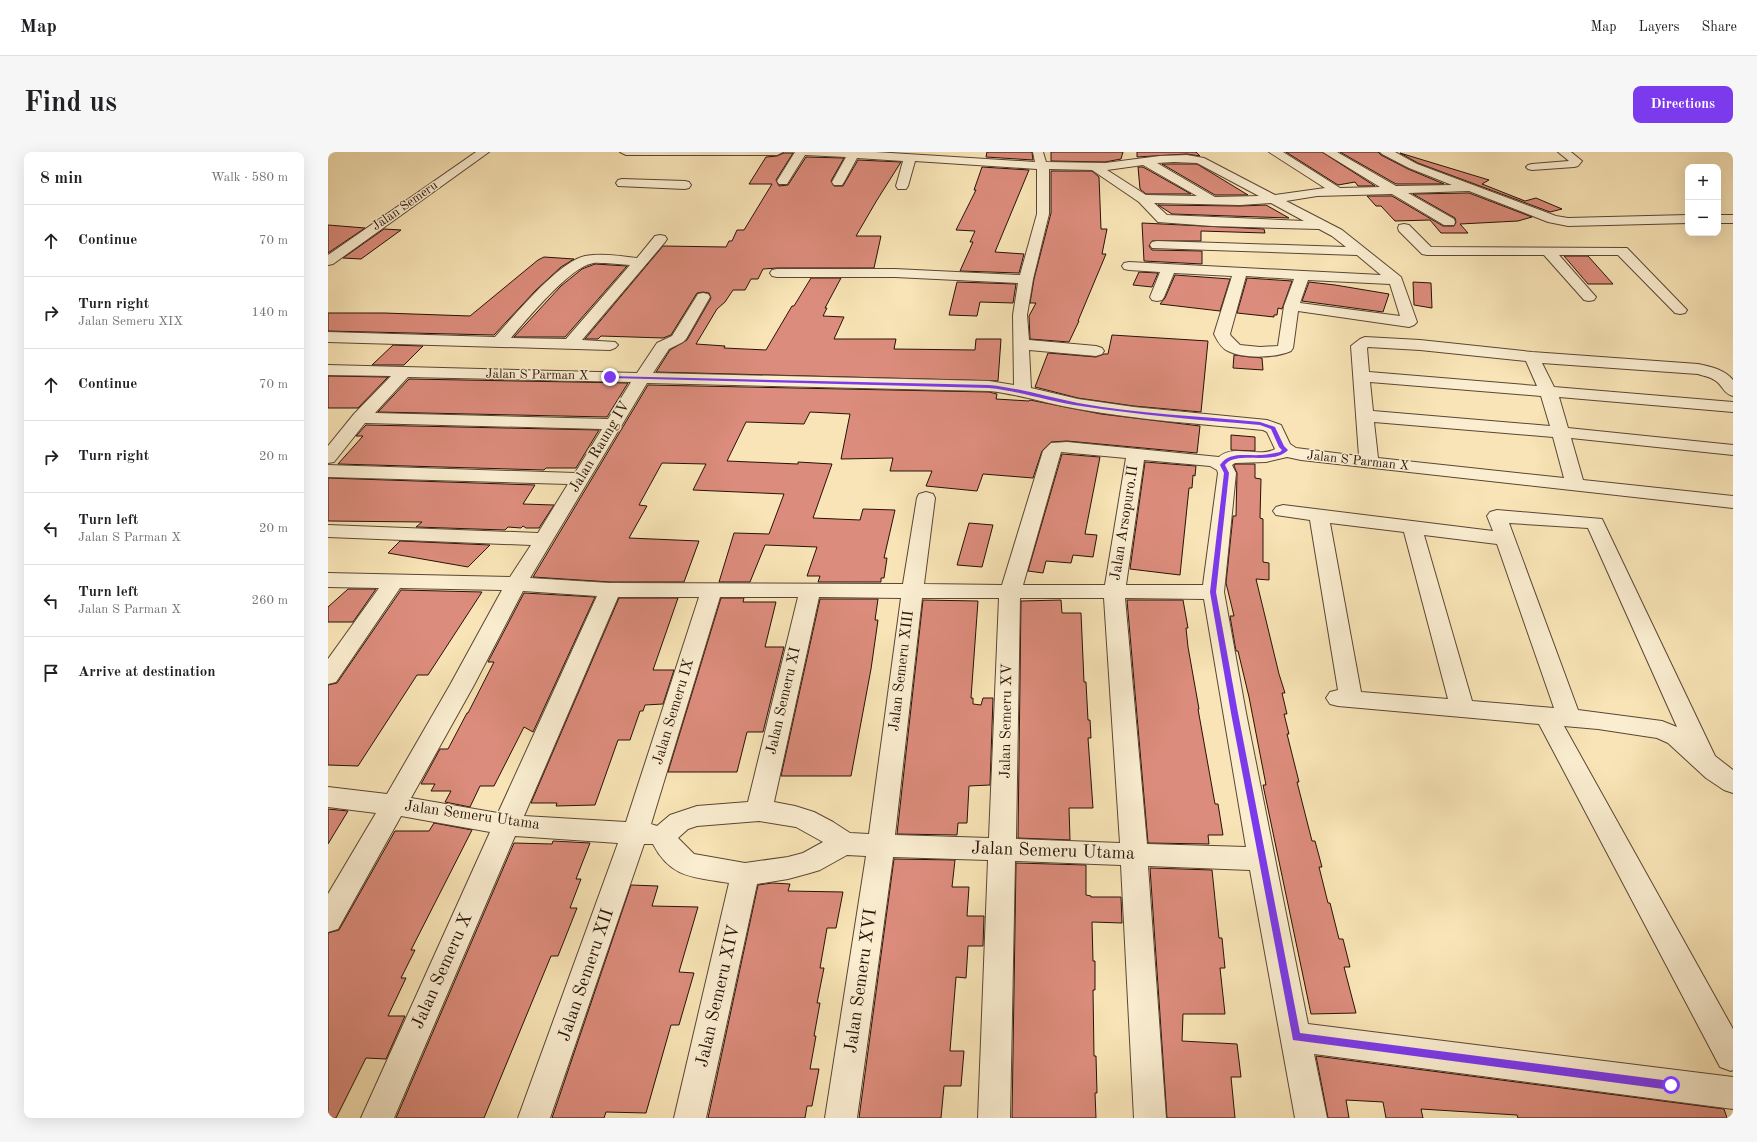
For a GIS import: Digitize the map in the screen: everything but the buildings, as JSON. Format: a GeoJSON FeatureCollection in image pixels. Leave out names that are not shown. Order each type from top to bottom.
{"type":"FeatureCollection","features":[{"type":"Feature","properties":{"kind":"street","name":"Jalan Semeru"},"geometry":{"type":"LineString","coordinates":[[328,261],[483,152]]}},
{"type":"Feature","properties":{"kind":"street"},"geometry":{"type":"LineString","coordinates":[[626,152],[777,152]]}},
{"type":"Feature","properties":{"kind":"street"},"geometry":{"type":"LineString","coordinates":[[783,181],[801,152]]}},
{"type":"Feature","properties":{"kind":"street"},"geometry":{"type":"LineString","coordinates":[[804,152],[910,157],[1042,166],[1094,167],[1183,159],[1200,160],[1336,233],[1360,251],[1396,280],[1409,322],[1291,306]]}},
{"type":"Feature","properties":{"kind":"street"},"geometry":{"type":"LineString","coordinates":[[1023,392],[1020,315],[1026,279],[1043,214],[1042,166],[1038,152]]}},
{"type":"Feature","properties":{"kind":"street"},"geometry":{"type":"LineString","coordinates":[[1274,152],[1336,190]]}},
{"type":"Feature","properties":{"kind":"street"},"geometry":{"type":"LineString","coordinates":[[1329,152],[1449,222]]}},
{"type":"Feature","properties":{"kind":"street"},"geometry":{"type":"LineString","coordinates":[[1386,152],[1413,166],[1553,219],[1568,222],[1685,220]]}},
{"type":"Feature","properties":{"kind":"street"},"geometry":{"type":"LineString","coordinates":[[1532,167],[1574,164],[1576,161],[1564,152]]}},
{"type":"Feature","properties":{"kind":"street"},"geometry":{"type":"LineString","coordinates":[[701,163],[707,153]]}},
{"type":"Feature","properties":{"kind":"street"},"geometry":{"type":"LineString","coordinates":[[838,182],[853,154]]}},
{"type":"Feature","properties":{"kind":"street"},"geometry":{"type":"LineString","coordinates":[[902,186],[910,157]]}},
{"type":"Feature","properties":{"kind":"street"},"geometry":{"type":"LineString","coordinates":[[1146,162],[1212,201]]}},
{"type":"Feature","properties":{"kind":"street"},"geometry":{"type":"LineString","coordinates":[[1094,167],[1150,204],[1160,217],[1168,221],[1321,225]]}},
{"type":"Feature","properties":{"kind":"street"},"geometry":{"type":"LineString","coordinates":[[670,197],[685,185],[694,175]]}},
{"type":"Feature","properties":{"kind":"street"},"geometry":{"type":"LineString","coordinates":[[622,183],[685,185]]}},
{"type":"Feature","properties":{"kind":"street"},"geometry":{"type":"LineString","coordinates":[[1143,199],[1212,201],[1274,199],[1336,190],[1468,188]]}},
{"type":"Feature","properties":{"kind":"street"},"geometry":{"type":"LineString","coordinates":[[1721,219],[1733,218]]}},
{"type":"Feature","properties":{"kind":"street"},"geometry":{"type":"LineString","coordinates":[[1568,222],[1604,251]]}},
{"type":"Feature","properties":{"kind":"street"},"geometry":{"type":"LineString","coordinates":[[1404,228],[1428,251],[1622,251],[1680,310]]}},
{"type":"Feature","properties":{"kind":"street"},"geometry":{"type":"LineString","coordinates":[[570,344],[601,309],[638,262],[660,239]]}},
{"type":"Feature","properties":{"kind":"street"},"geometry":{"type":"LineString","coordinates":[[1157,245],[1360,251]]}},
{"type":"Feature","properties":{"kind":"street"},"geometry":{"type":"LineString","coordinates":[[1548,251],[1589,297]]}},
{"type":"Feature","properties":{"kind":"street"},"geometry":{"type":"LineString","coordinates":[[499,342],[551,287],[582,261],[595,259],[638,262]]}},
{"type":"Feature","properties":{"kind":"street"},"geometry":{"type":"LineString","coordinates":[[1130,266],[1240,273],[1396,280]]}},
{"type":"Feature","properties":{"kind":"street"},"geometry":{"type":"LineString","coordinates":[[1157,297],[1169,268]]}},
{"type":"Feature","properties":{"kind":"street"},"geometry":{"type":"LineString","coordinates":[[777,273],[895,273],[1026,279]]}},
{"type":"Feature","properties":{"kind":"street"},"geometry":{"type":"LineString","coordinates":[[1240,273],[1222,334],[1223,338],[1231,347],[1240,350],[1273,352],[1284,349],[1291,306],[1302,276]]}},
{"type":"Feature","properties":{"kind":"street","name":"Jalan Raung IV"},"geometry":{"type":"LineString","coordinates":[[328,920],[462,685],[517,584],[613,424],[663,346],[678,339],[703,297]]}},
{"type":"Feature","properties":{"kind":"street"},"geometry":{"type":"LineString","coordinates":[[328,337],[610,345]]}},
{"type":"Feature","properties":{"kind":"street"},"geometry":{"type":"LineString","coordinates":[[1369,462],[1359,346],[1362,343],[1370,341],[1418,338],[1532,357],[1698,369],[1716,373],[1726,379],[1733,390]]}},
{"type":"Feature","properties":{"kind":"street"},"geometry":{"type":"LineString","coordinates":[[1020,344],[1096,351]]}},
{"type":"Feature","properties":{"kind":"street"},"geometry":{"type":"LineString","coordinates":[[1532,357],[1548,392],[1575,485]]}},
{"type":"Feature","properties":{"kind":"street","name":"Jalan S Parman X"},"geometry":{"type":"LineString","coordinates":[[328,370],[981,386],[1008,388],[1064,402],[1120,410],[1267,425],[1275,429],[1281,447],[1285,450],[1301,455],[1733,502]]}},
{"type":"Feature","properties":{"kind":"street"},"geometry":{"type":"LineString","coordinates":[[328,458],[360,418],[404,372]]}},
{"type":"Feature","properties":{"kind":"street"},"geometry":{"type":"LineString","coordinates":[[1362,376],[1733,407]]}},
{"type":"Feature","properties":{"kind":"street"},"geometry":{"type":"LineString","coordinates":[[1366,416],[1560,432],[1733,450]]}},
{"type":"Feature","properties":{"kind":"street"},"geometry":{"type":"LineString","coordinates":[[360,418],[613,424]]}},
{"type":"Feature","properties":{"kind":"street","name":"Jalan Semeru XV"},"geometry":{"type":"LineString","coordinates":[[994,1118],[1004,850],[1010,592],[1053,450],[1057,447],[1067,447],[1136,454]]}},
{"type":"Feature","properties":{"kind":"street"},"geometry":{"type":"LineString","coordinates":[[1222,465],[1229,458],[1274,456],[1285,450]]}},
{"type":"Feature","properties":{"kind":"street"},"geometry":{"type":"LineString","coordinates":[[1136,454],[1212,461],[1222,465],[1227,473],[1213,592],[1311,1118]]}},
{"type":"Feature","properties":{"kind":"street","name":"Jalan Arsopuro.II"},"geometry":{"type":"LineString","coordinates":[[1136,454],[1114,592],[1134,854],[1150,1118]]}},
{"type":"Feature","properties":{"kind":"street"},"geometry":{"type":"LineString","coordinates":[[328,471],[580,479]]}},
{"type":"Feature","properties":{"kind":"street","name":"Jalan Semeru XIII"},"geometry":{"type":"LineString","coordinates":[[881,844],[912,592],[926,498]]}},
{"type":"Feature","properties":{"kind":"street"},"geometry":{"type":"LineString","coordinates":[[1283,511],[1506,539]]}},
{"type":"Feature","properties":{"kind":"street"},"geometry":{"type":"LineString","coordinates":[[1318,515],[1344,699],[1558,716],[1598,720],[1662,730],[1677,737],[1716,771],[1733,783]]}},
{"type":"Feature","properties":{"kind":"street"},"geometry":{"type":"LineString","coordinates":[[1704,760],[1595,522],[1497,516],[1506,539],[1558,716],[1731,1056]]}},
{"type":"Feature","properties":{"kind":"street"},"geometry":{"type":"LineString","coordinates":[[1412,527],[1462,708]]}},
{"type":"Feature","properties":{"kind":"street"},"geometry":{"type":"LineString","coordinates":[[328,531],[544,539]]}},
{"type":"Feature","properties":{"kind":"street"},"geometry":{"type":"LineString","coordinates":[[328,580],[517,584],[610,590],[810,592],[1213,592]]}},
{"type":"Feature","properties":{"kind":"street"},"geometry":{"type":"LineString","coordinates":[[328,676],[394,581]]}},
{"type":"Feature","properties":{"kind":"street","name":"Jalan Semeru X"},"geometry":{"type":"LineString","coordinates":[[377,1118],[507,825],[517,797],[610,590]]}},
{"type":"Feature","properties":{"kind":"street","name":"Jalan Semeru IX"},"geometry":{"type":"LineString","coordinates":[[650,834],[711,591]]}},
{"type":"Feature","properties":{"kind":"street","name":"Jalan Semeru XI"},"geometry":{"type":"LineString","coordinates":[[759,811],[810,592]]}},
{"type":"Feature","properties":{"kind":"street","name":"Jalan Semeru Utama"},"geometry":{"type":"LineString","coordinates":[[328,797],[394,805],[507,825],[650,834]]}},
{"type":"Feature","properties":{"kind":"street"},"geometry":{"type":"LineString","coordinates":[[759,811],[785,813],[803,818],[825,828],[844,844],[810,862],[788,868],[745,874],[687,864],[676,855],[666,843],[650,834],[697,816],[759,811]]}},
{"type":"Feature","properties":{"kind":"street","name":"Jalan Semeru XII"},"geometry":{"type":"LineString","coordinates":[[534,1118],[650,834]]}},
{"type":"Feature","properties":{"kind":"street","name":"Jalan Semeru Utama"},"geometry":{"type":"LineString","coordinates":[[844,844],[881,844],[1262,859]]}},
{"type":"Feature","properties":{"kind":"street","name":"Jalan Semeru XVI"},"geometry":{"type":"LineString","coordinates":[[841,1118],[881,844]]}},
{"type":"Feature","properties":{"kind":"street","name":"Jalan Semeru XIV"},"geometry":{"type":"LineString","coordinates":[[690,1118],[745,874]]}},
{"type":"Feature","properties":{"kind":"street"},"geometry":{"type":"LineString","coordinates":[[1296,1037],[1733,1093]]}},
{"type":"Feature","properties":{"kind":"route"},"geometry":{"type":"LineString","coordinates":[[610,377],[989,386],[1008,388],[1049,399],[1078,404],[1134,412],[1260,423],[1275,429],[1281,447],[1285,450],[1282,453],[1274,456],[1244,456],[1229,458],[1222,465],[1227,473],[1213,592],[1234,713],[1296,1037],[1671,1085]]}}]}
